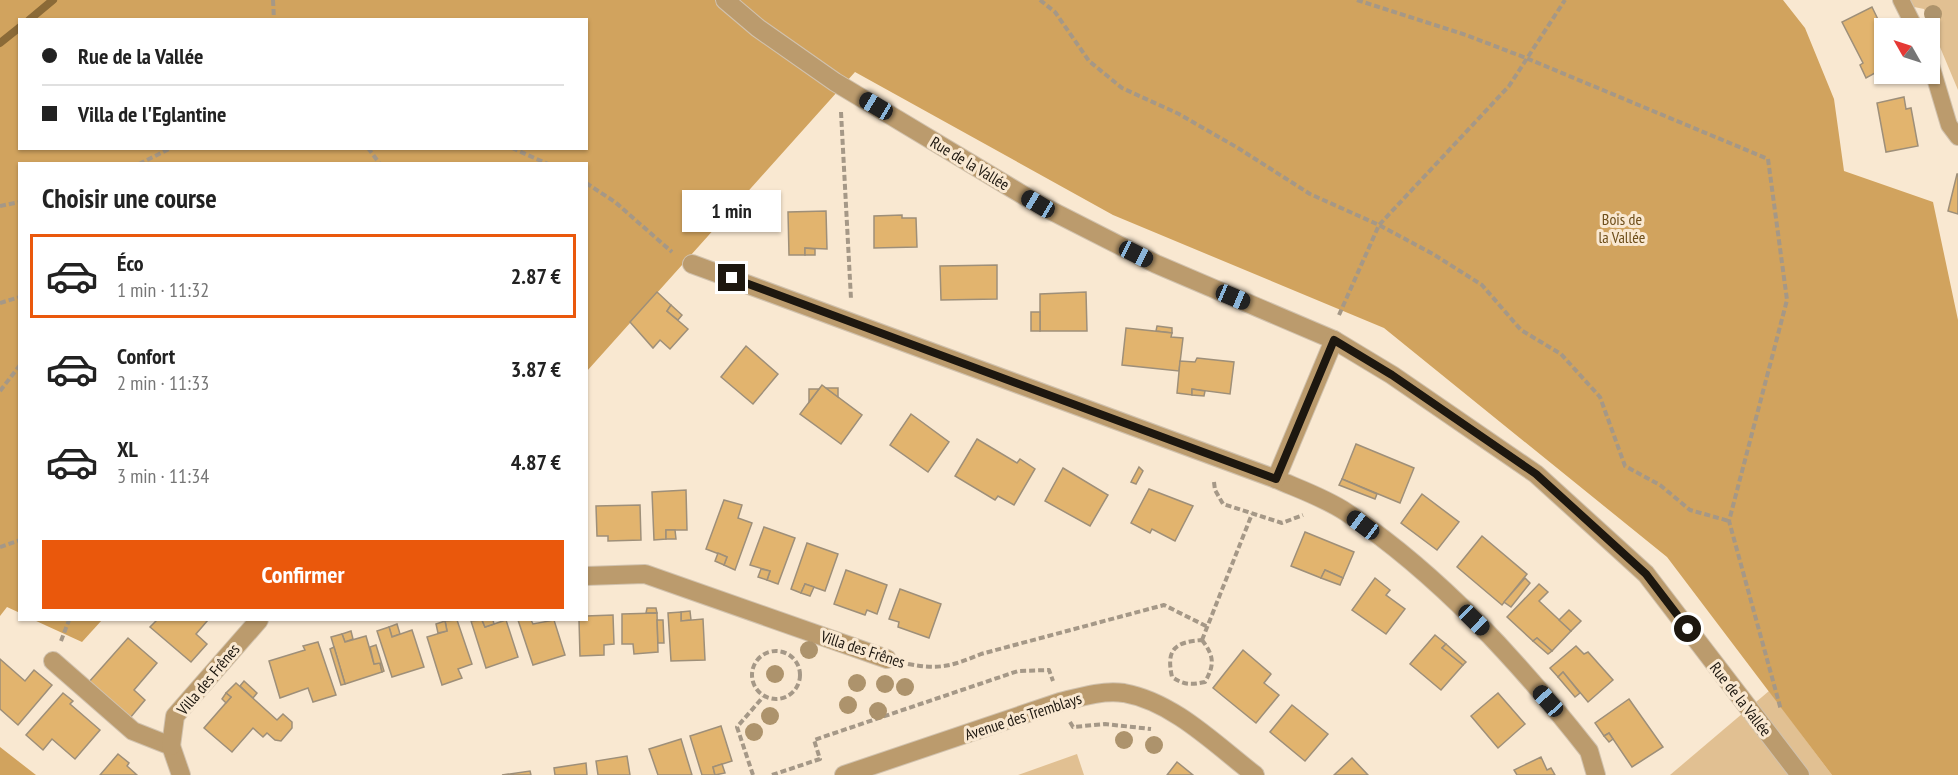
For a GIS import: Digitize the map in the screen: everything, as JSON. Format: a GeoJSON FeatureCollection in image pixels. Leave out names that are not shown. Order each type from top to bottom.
{"type":"FeatureCollection","features":[{"type":"Feature","properties":{"kind":"street","name":"Rue de la Vallée"},"geometry":{"type":"LineString","coordinates":[[725,0],[758,28],[835,82],[1038,204],[1156,264],[1334,340],[1392,375],[1536,474],[1646,574],[1800,775]]}},
{"type":"Feature","properties":{"kind":"street"},"geometry":{"type":"LineString","coordinates":[[692,264],[1276,479],[1345,512],[1417,567],[1488,634],[1590,751],[1596,775]]}},
{"type":"Feature","properties":{"kind":"street"},"geometry":{"type":"LineString","coordinates":[[1276,479],[1334,340]]}},
{"type":"Feature","properties":{"kind":"street","name":"Villa des Frênes"},"geometry":{"type":"LineString","coordinates":[[588,576],[645,574],[887,659]]}},
{"type":"Feature","properties":{"kind":"street","name":"Villa des Frênes"},"geometry":{"type":"LineString","coordinates":[[181,775],[171,746],[175,716],[259,621]]}},
{"type":"Feature","properties":{"kind":"street"},"geometry":{"type":"LineString","coordinates":[[53,661],[133,731],[171,746]]}},
{"type":"Feature","properties":{"kind":"street","name":"Avenue des Tremblays"},"geometry":{"type":"LineString","coordinates":[[844,775],[877,770],[1060,702],[1093,694],[1122,693],[1149,700],[1181,717],[1255,775]]}},
{"type":"Feature","properties":{"kind":"lane"},"geometry":{"type":"LineString","coordinates":[[1901,0],[1910,18]]}},
{"type":"Feature","properties":{"kind":"lane"},"geometry":{"type":"LineString","coordinates":[[1937,84],[1949,125],[1958,137]]}},
{"type":"Feature","properties":{"kind":"path"},"geometry":{"type":"LineString","coordinates":[[273,0],[274,18]]}},
{"type":"Feature","properties":{"kind":"path"},"geometry":{"type":"LineString","coordinates":[[1040,0],[1055,12],[1089,62],[1122,88],[1179,114],[1310,194],[1379,225],[1433,254],[1482,285],[1521,330],[1561,354],[1600,397],[1625,466],[1660,485],[1690,510],[1729,521]]}},
{"type":"Feature","properties":{"kind":"path"},"geometry":{"type":"LineString","coordinates":[[1357,0],[1466,35],[1526,58],[1768,159],[1787,300],[1729,521],[1782,714]]}},
{"type":"Feature","properties":{"kind":"path"},"geometry":{"type":"LineString","coordinates":[[1338,315],[1379,225],[1509,86],[1565,0]]}},
{"type":"Feature","properties":{"kind":"path"},"geometry":{"type":"LineString","coordinates":[[843,136],[849,280]]}},
{"type":"Feature","properties":{"kind":"path"},"geometry":{"type":"LineString","coordinates":[[143,162],[167,150]]}},
{"type":"Feature","properties":{"kind":"path"},"geometry":{"type":"LineString","coordinates":[[516,150],[544,162]]}},
{"type":"Feature","properties":{"kind":"path"},"geometry":{"type":"LineString","coordinates":[[588,184],[615,202],[668,250],[692,264]]}},
{"type":"Feature","properties":{"kind":"path"},"geometry":{"type":"LineString","coordinates":[[0,206],[18,202]]}},
{"type":"Feature","properties":{"kind":"path"},"geometry":{"type":"LineString","coordinates":[[0,303],[18,298]]}},
{"type":"Feature","properties":{"kind":"path"},"geometry":{"type":"LineString","coordinates":[[0,391],[18,368]]}},
{"type":"Feature","properties":{"kind":"path"},"geometry":{"type":"LineString","coordinates":[[1214,476],[1215,490],[1223,504],[1252,514],[1282,523],[1297,519],[1311,509]]}},
{"type":"Feature","properties":{"kind":"path"},"geometry":{"type":"LineString","coordinates":[[1202,640],[1252,514]]}},
{"type":"Feature","properties":{"kind":"path"},"geometry":{"type":"LineString","coordinates":[[0,547],[18,541]]}},
{"type":"Feature","properties":{"kind":"path","name":"Villa des Frênes"},"geometry":{"type":"LineString","coordinates":[[887,659],[932,668],[953,666],[981,654],[1164,605],[1208,627]]}},
{"type":"Feature","properties":{"kind":"path"},"geometry":{"type":"LineString","coordinates":[[1202,640],[1214,658],[1212,669],[1205,682],[1192,685],[1172,678],[1168,660],[1175,647],[1188,641],[1202,640]]}},
{"type":"Feature","properties":{"kind":"path"},"geometry":{"type":"LineString","coordinates":[[780,650],[793,657],[800,669],[799,683],[791,695],[777,700],[763,697],[752,682],[753,664],[766,652],[780,650]]}},
{"type":"Feature","properties":{"kind":"path"},"geometry":{"type":"LineString","coordinates":[[753,775],[737,727],[763,697]]}},
{"type":"Feature","properties":{"kind":"shaded area"},"geometry":{"type":"Polygon","coordinates":[[[1910,0],[1958,0],[1958,90],[1940,47],[1940,18],[1928,18],[1924,9],[1914,7],[1910,0]]]}},
{"type":"Feature","properties":{"kind":"shaded area"},"geometry":{"type":"Polygon","coordinates":[[[1769,691],[1832,775],[1670,775],[1769,691]]]}},
{"type":"Feature","properties":{"kind":"shaded area"},"geometry":{"type":"Polygon","coordinates":[[[1077,754],[1084,775],[1018,775],[1077,754]]]}},
{"type":"Feature","properties":{"kind":"green space","name":"Bois de la Vallée"},"geometry":{"type":"Polygon","coordinates":[[[0,0],[1783,0],[1805,28],[1834,99],[1844,171],[1933,202],[1958,320],[1958,775],[1832,775],[1667,557],[1384,328],[1113,215],[855,72],[588,370],[588,162],[18,162],[18,612],[7,607],[0,616],[0,0]]]}},
{"type":"Feature","properties":{"kind":"green space"},"geometry":{"type":"Polygon","coordinates":[[[36,621],[101,621],[82,642],[36,621]]]}},
{"type":"Feature","properties":{"kind":"green space"},"geometry":{"type":"Polygon","coordinates":[[[0,747],[36,775],[0,775],[0,747]]]}},
{"type":"Feature","properties":{"kind":"building"},"geometry":{"type":"Polygon","coordinates":[[[1872,7],[1877,18],[1874,18],[1874,74],[1866,78],[1860,65],[1863,63],[1842,22],[1872,7]]]}},
{"type":"Feature","properties":{"kind":"building"},"geometry":{"type":"Polygon","coordinates":[[[1904,97],[1906,109],[1911,108],[1918,146],[1886,152],[1877,103],[1904,97]]]}},
{"type":"Feature","properties":{"kind":"building"},"geometry":{"type":"Polygon","coordinates":[[[1958,174],[1958,214],[1948,211],[1958,174]]]}},
{"type":"Feature","properties":{"kind":"building"},"geometry":{"type":"Polygon","coordinates":[[[826,211],[827,249],[805,248],[805,255],[789,255],[788,212],[826,211]]]}},
{"type":"Feature","properties":{"kind":"building"},"geometry":{"type":"Polygon","coordinates":[[[902,215],[902,218],[916,218],[917,247],[874,248],[874,216],[902,215]]]}},
{"type":"Feature","properties":{"kind":"building"},"geometry":{"type":"Polygon","coordinates":[[[805,248],[815,249],[815,255],[805,255],[805,248]]]}},
{"type":"Feature","properties":{"kind":"building"},"geometry":{"type":"Polygon","coordinates":[[[997,265],[997,299],[941,300],[940,266],[997,265]]]}},
{"type":"Feature","properties":{"kind":"building"},"geometry":{"type":"Polygon","coordinates":[[[657,292],[671,305],[667,311],[688,329],[670,349],[660,340],[653,348],[630,322],[657,292]]]}},
{"type":"Feature","properties":{"kind":"building"},"geometry":{"type":"Polygon","coordinates":[[[1086,292],[1087,331],[1040,331],[1040,294],[1086,292]]]}},
{"type":"Feature","properties":{"kind":"building"},"geometry":{"type":"Polygon","coordinates":[[[671,305],[682,315],[678,320],[667,311],[671,305]]]}},
{"type":"Feature","properties":{"kind":"building"},"geometry":{"type":"Polygon","coordinates":[[[1031,312],[1040,312],[1040,331],[1031,331],[1031,312]]]}},
{"type":"Feature","properties":{"kind":"building"},"geometry":{"type":"Polygon","coordinates":[[[1157,326],[1172,328],[1172,333],[1156,331],[1157,326]]]}},
{"type":"Feature","properties":{"kind":"building"},"geometry":{"type":"Polygon","coordinates":[[[1126,328],[1172,333],[1171,337],[1183,338],[1179,371],[1122,365],[1126,328]]]}},
{"type":"Feature","properties":{"kind":"building"},"geometry":{"type":"Polygon","coordinates":[[[746,346],[778,374],[753,404],[721,377],[746,346]]]}},
{"type":"Feature","properties":{"kind":"building"},"geometry":{"type":"Polygon","coordinates":[[[1197,358],[1234,362],[1230,394],[1192,389],[1192,395],[1177,393],[1180,361],[1195,362],[1197,358]]]}},
{"type":"Feature","properties":{"kind":"building"},"geometry":{"type":"Polygon","coordinates":[[[822,385],[862,415],[841,444],[800,414],[822,385]]]}},
{"type":"Feature","properties":{"kind":"building"},"geometry":{"type":"Polygon","coordinates":[[[826,388],[838,388],[838,397],[826,388]]]}},
{"type":"Feature","properties":{"kind":"building"},"geometry":{"type":"Polygon","coordinates":[[[809,389],[819,389],[809,402],[809,389]]]}},
{"type":"Feature","properties":{"kind":"building"},"geometry":{"type":"Polygon","coordinates":[[[1192,389],[1205,391],[1204,396],[1192,395],[1192,389]]]}},
{"type":"Feature","properties":{"kind":"building"},"geometry":{"type":"Polygon","coordinates":[[[911,414],[949,442],[928,472],[890,445],[911,414]]]}},
{"type":"Feature","properties":{"kind":"building"},"geometry":{"type":"Polygon","coordinates":[[[977,439],[1017,463],[1020,459],[1035,469],[1014,505],[998,496],[995,500],[955,476],[977,439]]]}},
{"type":"Feature","properties":{"kind":"building"},"geometry":{"type":"Polygon","coordinates":[[[1356,444],[1414,468],[1400,503],[1342,479],[1356,444]]]}},
{"type":"Feature","properties":{"kind":"building"},"geometry":{"type":"Polygon","coordinates":[[[1139,467],[1143,471],[1136,484],[1131,482],[1139,467]]]}},
{"type":"Feature","properties":{"kind":"building"},"geometry":{"type":"Polygon","coordinates":[[[1063,468],[1108,495],[1090,526],[1045,501],[1063,468]]]}},
{"type":"Feature","properties":{"kind":"building"},"geometry":{"type":"Polygon","coordinates":[[[1342,479],[1377,494],[1375,499],[1339,485],[1342,479]]]}},
{"type":"Feature","properties":{"kind":"building"},"geometry":{"type":"Polygon","coordinates":[[[1149,489],[1193,506],[1175,541],[1152,529],[1150,533],[1131,523],[1149,489]]]}},
{"type":"Feature","properties":{"kind":"building"},"geometry":{"type":"Polygon","coordinates":[[[686,490],[687,530],[666,530],[666,539],[654,540],[652,492],[686,490]]]}},
{"type":"Feature","properties":{"kind":"building"},"geometry":{"type":"Polygon","coordinates":[[[1422,494],[1459,522],[1437,550],[1401,523],[1422,494]]]}},
{"type":"Feature","properties":{"kind":"building"},"geometry":{"type":"Polygon","coordinates":[[[724,500],[742,505],[738,518],[752,523],[735,570],[724,565],[727,557],[706,549],[724,500]]]}},
{"type":"Feature","properties":{"kind":"building"},"geometry":{"type":"Polygon","coordinates":[[[640,505],[641,540],[608,541],[608,536],[597,536],[596,506],[640,505]]]}},
{"type":"Feature","properties":{"kind":"building"},"geometry":{"type":"Polygon","coordinates":[[[764,527],[795,538],[778,584],[767,580],[770,571],[750,565],[764,527]]]}},
{"type":"Feature","properties":{"kind":"building"},"geometry":{"type":"Polygon","coordinates":[[[666,530],[675,530],[676,539],[666,539],[666,530]]]}},
{"type":"Feature","properties":{"kind":"building"},"geometry":{"type":"Polygon","coordinates":[[[1305,532],[1354,552],[1343,578],[1325,570],[1321,578],[1291,566],[1305,532]]]}},
{"type":"Feature","properties":{"kind":"building"},"geometry":{"type":"Polygon","coordinates":[[[1482,536],[1527,574],[1502,605],[1457,567],[1482,536]]]}},
{"type":"Feature","properties":{"kind":"building"},"geometry":{"type":"Polygon","coordinates":[[[807,543],[838,554],[825,591],[805,584],[801,593],[791,589],[807,543]]]}},
{"type":"Feature","properties":{"kind":"building"},"geometry":{"type":"Polygon","coordinates":[[[718,553],[727,557],[724,565],[715,561],[718,553]]]}},
{"type":"Feature","properties":{"kind":"building"},"geometry":{"type":"Polygon","coordinates":[[[761,569],[770,571],[767,580],[758,577],[761,569]]]}},
{"type":"Feature","properties":{"kind":"building"},"geometry":{"type":"Polygon","coordinates":[[[846,570],[887,585],[877,614],[867,610],[865,615],[834,604],[846,570]]]}},
{"type":"Feature","properties":{"kind":"building"},"geometry":{"type":"Polygon","coordinates":[[[1325,570],[1343,578],[1340,585],[1321,578],[1325,570]]]}},
{"type":"Feature","properties":{"kind":"building"},"geometry":{"type":"Polygon","coordinates":[[[1375,578],[1390,590],[1386,595],[1405,609],[1386,634],[1352,610],[1375,578]]]}},
{"type":"Feature","properties":{"kind":"building"},"geometry":{"type":"Polygon","coordinates":[[[1525,578],[1530,583],[1511,607],[1504,602],[1525,578]]]}},
{"type":"Feature","properties":{"kind":"building"},"geometry":{"type":"Polygon","coordinates":[[[805,584],[814,587],[810,596],[801,593],[805,584]]]}},
{"type":"Feature","properties":{"kind":"building"},"geometry":{"type":"Polygon","coordinates":[[[1539,584],[1548,592],[1539,601],[1571,631],[1552,651],[1537,638],[1533,641],[1507,617],[1539,584]]]}},
{"type":"Feature","properties":{"kind":"building"},"geometry":{"type":"Polygon","coordinates":[[[900,589],[941,604],[929,638],[898,627],[899,622],[889,619],[900,589]]]}},
{"type":"Feature","properties":{"kind":"building"},"geometry":{"type":"Polygon","coordinates":[[[647,608],[656,608],[657,613],[646,613],[647,608]]]}},
{"type":"Feature","properties":{"kind":"building"},"geometry":{"type":"Polygon","coordinates":[[[1569,610],[1581,621],[1571,631],[1559,620],[1569,610]]]}},
{"type":"Feature","properties":{"kind":"building"},"geometry":{"type":"Polygon","coordinates":[[[690,611],[691,620],[681,621],[681,612],[690,611]]]}},
{"type":"Feature","properties":{"kind":"building"},"geometry":{"type":"Polygon","coordinates":[[[681,612],[681,621],[703,619],[705,660],[671,661],[668,613],[681,612]]]}},
{"type":"Feature","properties":{"kind":"building"},"geometry":{"type":"Polygon","coordinates":[[[657,613],[658,652],[634,654],[633,644],[622,644],[622,614],[657,613]]]}},
{"type":"Feature","properties":{"kind":"building"},"geometry":{"type":"Polygon","coordinates":[[[613,615],[614,644],[604,645],[604,655],[580,656],[579,621],[588,621],[588,616],[613,615]]]}},
{"type":"Feature","properties":{"kind":"building"},"geometry":{"type":"Polygon","coordinates":[[[657,620],[663,620],[664,643],[658,643],[657,620]]]}},
{"type":"Feature","properties":{"kind":"building"},"geometry":{"type":"Polygon","coordinates":[[[156,621],[207,621],[196,634],[207,644],[191,662],[150,627],[156,621]]]}},
{"type":"Feature","properties":{"kind":"building"},"geometry":{"type":"Polygon","coordinates":[[[445,621],[457,621],[472,664],[458,669],[462,678],[442,685],[427,637],[447,631],[445,621]]]}},
{"type":"Feature","properties":{"kind":"building"},"geometry":{"type":"Polygon","coordinates":[[[445,621],[447,631],[438,633],[436,624],[445,621]]]}},
{"type":"Feature","properties":{"kind":"building"},"geometry":{"type":"Polygon","coordinates":[[[471,621],[482,621],[485,627],[506,621],[518,657],[486,668],[471,621]]]}},
{"type":"Feature","properties":{"kind":"building"},"geometry":{"type":"Polygon","coordinates":[[[482,621],[493,621],[494,624],[485,627],[482,621]]]}},
{"type":"Feature","properties":{"kind":"building"},"geometry":{"type":"Polygon","coordinates":[[[518,621],[532,621],[533,624],[554,621],[565,655],[533,665],[518,621]]]}},
{"type":"Feature","properties":{"kind":"building"},"geometry":{"type":"Polygon","coordinates":[[[397,624],[400,634],[392,637],[389,627],[397,624]]]}},
{"type":"Feature","properties":{"kind":"building"},"geometry":{"type":"Polygon","coordinates":[[[389,627],[392,637],[412,630],[424,667],[392,677],[377,631],[389,627]]]}},
{"type":"Feature","properties":{"kind":"building"},"geometry":{"type":"Polygon","coordinates":[[[351,631],[353,639],[345,642],[342,634],[351,631]]]}},
{"type":"Feature","properties":{"kind":"building"},"geometry":{"type":"Polygon","coordinates":[[[342,634],[345,642],[366,636],[374,664],[380,663],[382,672],[345,684],[331,637],[342,634]]]}},
{"type":"Feature","properties":{"kind":"building"},"geometry":{"type":"Polygon","coordinates":[[[1435,635],[1446,644],[1442,648],[1463,665],[1441,690],[1410,664],[1435,635]]]}},
{"type":"Feature","properties":{"kind":"building"},"geometry":{"type":"Polygon","coordinates":[[[128,638],[157,663],[134,690],[145,700],[130,718],[89,682],[128,638]]]}},
{"type":"Feature","properties":{"kind":"building"},"geometry":{"type":"Polygon","coordinates":[[[1537,638],[1552,651],[1548,654],[1533,641],[1537,638]]]}},
{"type":"Feature","properties":{"kind":"building"},"geometry":{"type":"Polygon","coordinates":[[[318,642],[336,695],[313,702],[308,688],[280,698],[269,661],[305,650],[303,646],[318,642]]]}},
{"type":"Feature","properties":{"kind":"building"},"geometry":{"type":"Polygon","coordinates":[[[1446,644],[1466,662],[1463,665],[1442,648],[1446,644]]]}},
{"type":"Feature","properties":{"kind":"building"},"geometry":{"type":"Polygon","coordinates":[[[376,645],[384,671],[382,672],[380,663],[374,664],[370,647],[376,645]]]}},
{"type":"Feature","properties":{"kind":"building"},"geometry":{"type":"Polygon","coordinates":[[[1576,646],[1584,654],[1588,652],[1613,680],[1588,702],[1563,672],[1558,677],[1550,668],[1576,646]]]}},
{"type":"Feature","properties":{"kind":"building"},"geometry":{"type":"Polygon","coordinates":[[[334,647],[345,684],[341,685],[330,649],[334,647]]]}},
{"type":"Feature","properties":{"kind":"building"},"geometry":{"type":"Polygon","coordinates":[[[1243,650],[1271,674],[1264,683],[1279,695],[1256,723],[1213,688],[1243,650]]]}},
{"type":"Feature","properties":{"kind":"building"},"geometry":{"type":"Polygon","coordinates":[[[0,659],[25,681],[34,670],[52,685],[18,725],[0,709],[0,659]]]}},
{"type":"Feature","properties":{"kind":"building"},"geometry":{"type":"Polygon","coordinates":[[[1563,672],[1580,693],[1575,697],[1558,677],[1563,672]]]}},
{"type":"Feature","properties":{"kind":"building"},"geometry":{"type":"Polygon","coordinates":[[[244,681],[257,693],[253,698],[240,686],[244,681]]]}},
{"type":"Feature","properties":{"kind":"building"},"geometry":{"type":"Polygon","coordinates":[[[236,683],[277,720],[283,714],[292,722],[292,728],[281,741],[275,740],[267,733],[263,737],[253,728],[232,752],[204,728],[231,697],[226,693],[236,683]]]}},
{"type":"Feature","properties":{"kind":"building"},"geometry":{"type":"Polygon","coordinates":[[[63,693],[73,701],[70,704],[100,730],[75,759],[52,739],[43,750],[26,735],[63,693]]]}},
{"type":"Feature","properties":{"kind":"building"},"geometry":{"type":"Polygon","coordinates":[[[226,693],[231,697],[226,703],[222,699],[226,693]]]}},
{"type":"Feature","properties":{"kind":"building"},"geometry":{"type":"Polygon","coordinates":[[[1498,693],[1525,724],[1498,748],[1471,716],[1498,693]]]}},
{"type":"Feature","properties":{"kind":"building"},"geometry":{"type":"Polygon","coordinates":[[[1629,699],[1663,747],[1632,767],[1609,733],[1604,736],[1595,723],[1629,699]]]}},
{"type":"Feature","properties":{"kind":"building"},"geometry":{"type":"Polygon","coordinates":[[[1292,705],[1328,734],[1305,761],[1270,732],[1292,705]]]}},
{"type":"Feature","properties":{"kind":"building"},"geometry":{"type":"Polygon","coordinates":[[[721,726],[732,761],[713,767],[715,775],[702,775],[690,736],[721,726]]]}},
{"type":"Feature","properties":{"kind":"building"},"geometry":{"type":"Polygon","coordinates":[[[1609,733],[1613,739],[1609,742],[1604,736],[1609,733]]]}},
{"type":"Feature","properties":{"kind":"building"},"geometry":{"type":"Polygon","coordinates":[[[681,739],[692,775],[658,775],[649,749],[681,739]]]}},
{"type":"Feature","properties":{"kind":"building"},"geometry":{"type":"Polygon","coordinates":[[[118,754],[129,763],[127,766],[137,775],[100,775],[118,754]]]}},
{"type":"Feature","properties":{"kind":"building"},"geometry":{"type":"Polygon","coordinates":[[[627,756],[630,775],[598,775],[596,761],[627,756]]]}},
{"type":"Feature","properties":{"kind":"building"},"geometry":{"type":"Polygon","coordinates":[[[1541,757],[1547,770],[1551,768],[1555,775],[1517,775],[1514,770],[1541,757]]]}},
{"type":"Feature","properties":{"kind":"building"},"geometry":{"type":"Polygon","coordinates":[[[1352,758],[1368,775],[1334,775],[1352,758]]]}},
{"type":"Feature","properties":{"kind":"building"},"geometry":{"type":"Polygon","coordinates":[[[1177,762],[1193,775],[1167,775],[1177,762]]]}},
{"type":"Feature","properties":{"kind":"building"},"geometry":{"type":"Polygon","coordinates":[[[586,763],[587,775],[555,775],[554,768],[586,763]]]}},
{"type":"Feature","properties":{"kind":"building"},"geometry":{"type":"Polygon","coordinates":[[[722,764],[725,773],[715,775],[713,767],[722,764]]]}},
{"type":"Feature","properties":{"kind":"building"},"geometry":{"type":"Polygon","coordinates":[[[530,771],[531,775],[502,775],[530,771]]]}},
{"type":"Feature","properties":{"kind":"waterway"},"geometry":{"type":"LineString","coordinates":[[31,18],[53,0]]}},
{"type":"Feature","properties":{"kind":"waterway"},"geometry":{"type":"LineString","coordinates":[[0,43],[18,29]]}},
{"type":"Feature","properties":{"kind":"route"},"geometry":{"type":"LineString","coordinates":[[732,278],[1276,479],[1334,340],[1392,375],[1536,474],[1646,574],[1688,629]]}}]}
